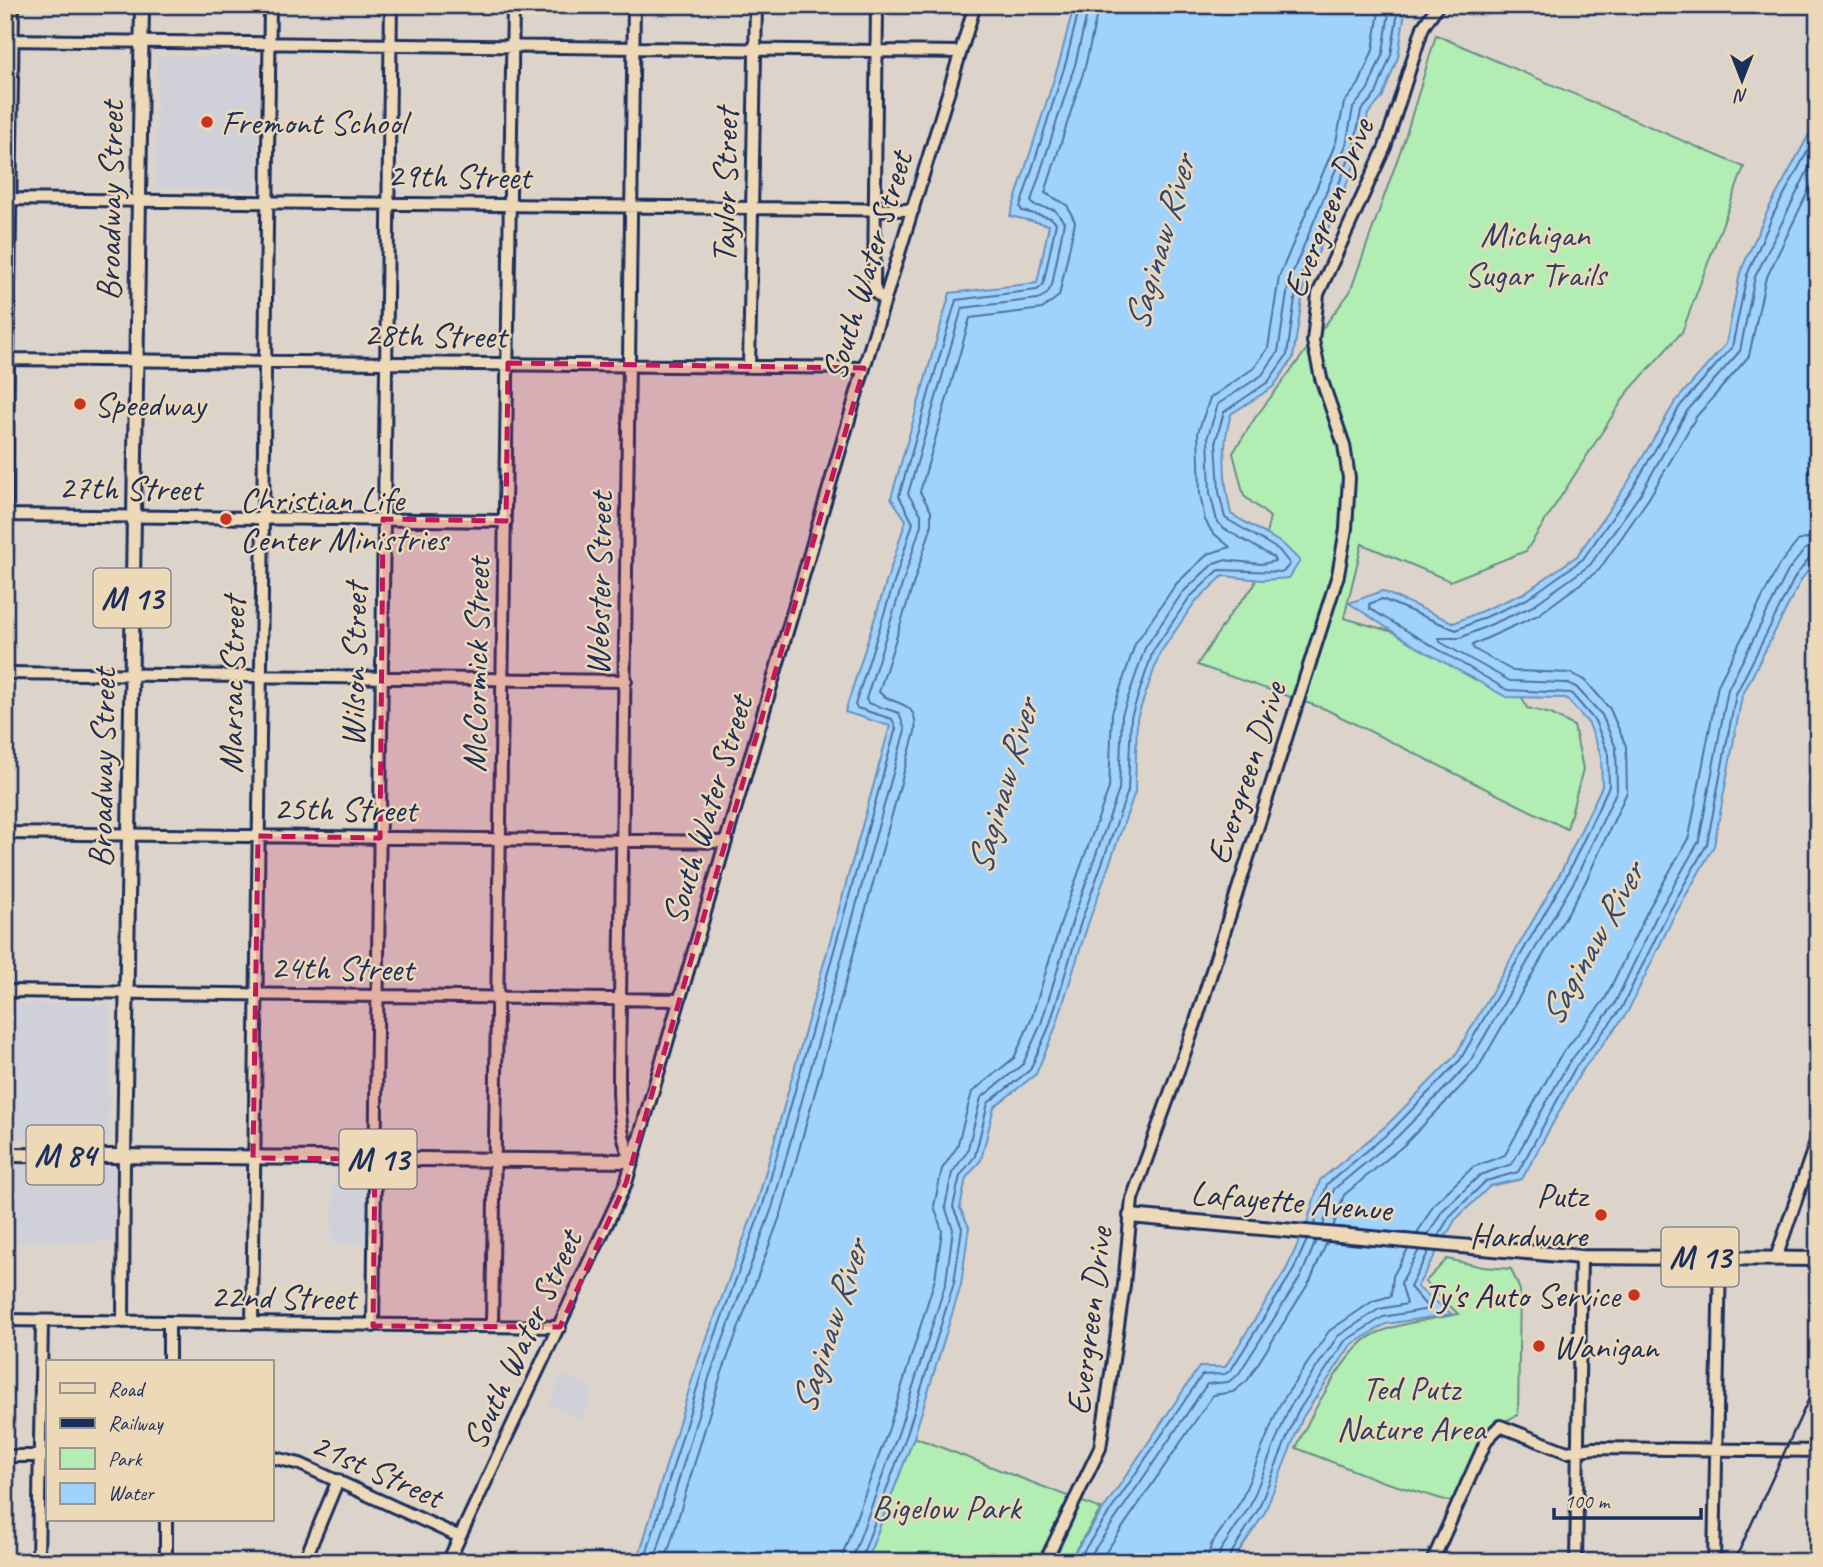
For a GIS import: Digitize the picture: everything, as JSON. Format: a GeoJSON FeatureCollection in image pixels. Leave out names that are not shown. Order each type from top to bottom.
{"type":"FeatureCollection","features":[{"type":"Feature","properties":{"kind":"main road","name":"Broadway Street"},"geometry":{"type":"LineString","coordinates":[[124,1156],[142,5]]}},
{"type":"Feature","properties":{"kind":"main road","name":"M 84"},"geometry":{"type":"LineString","coordinates":[[5,1154],[124,1156]]}},
{"type":"Feature","properties":{"kind":"main road","name":"M 13"},"geometry":{"type":"LineString","coordinates":[[124,1156],[632,1161]]}},
{"type":"Feature","properties":{"kind":"main road","name":"Lafayette Avenue"},"geometry":{"type":"LineString","coordinates":[[1130,1216],[1581,1257]]}},
{"type":"Feature","properties":{"kind":"main road","name":"M 13"},"geometry":{"type":"LineString","coordinates":[[1581,1257],[1818,1259]]}},
{"type":"Feature","properties":{"kind":"street"},"geometry":{"type":"LineString","coordinates":[[5,582],[9,41],[13,5]]}},
{"type":"Feature","properties":{"kind":"street","name":"Marsac Street"},"geometry":{"type":"LineString","coordinates":[[252,1324],[270,5]]}},
{"type":"Feature","properties":{"kind":"street","name":"Wilson Street"},"geometry":{"type":"LineString","coordinates":[[373,1326],[391,5]]}},
{"type":"Feature","properties":{"kind":"street","name":"McCormick Street"},"geometry":{"type":"LineString","coordinates":[[492,1326],[513,5]]}},
{"type":"Feature","properties":{"kind":"street","name":"Webster Street"},"geometry":{"type":"LineString","coordinates":[[632,1161],[625,1148],[619,1114],[634,5]]}},
{"type":"Feature","properties":{"kind":"street","name":"Taylor Street"},"geometry":{"type":"LineString","coordinates":[[749,367],[756,5]]}},
{"type":"Feature","properties":{"kind":"street"},"geometry":{"type":"LineString","coordinates":[[877,5],[874,285],[876,293],[885,300]]}},
{"type":"Feature","properties":{"kind":"street","name":"South Water Street"},"geometry":{"type":"LineString","coordinates":[[448,1562],[626,1182],[864,368],[975,5]]}},
{"type":"Feature","properties":{"kind":"street","name":"Evergreen Drive"},"geometry":{"type":"LineString","coordinates":[[1045,1562],[1100,1448],[1124,1285],[1132,1199],[1195,1024],[1338,575],[1346,529],[1349,478],[1344,444],[1321,379],[1313,341],[1318,294],[1380,159],[1423,27],[1438,5]]}},
{"type":"Feature","properties":{"kind":"street"},"geometry":{"type":"LineString","coordinates":[[9,41],[961,52]]}},
{"type":"Feature","properties":{"kind":"street","name":"29th Street"},"geometry":{"type":"LineString","coordinates":[[8,200],[913,209]]}},
{"type":"Feature","properties":{"kind":"street","name":"28th Street"},"geometry":{"type":"LineString","coordinates":[[6,359],[864,368]]}},
{"type":"Feature","properties":{"kind":"street","name":"27th Street"},"geometry":{"type":"LineString","coordinates":[[6,515],[506,521]]}},
{"type":"Feature","properties":{"kind":"street"},"geometry":{"type":"LineString","coordinates":[[5,673],[626,681]]}},
{"type":"Feature","properties":{"kind":"street","name":"25th Street"},"geometry":{"type":"LineString","coordinates":[[5,833],[726,842]]}},
{"type":"Feature","properties":{"kind":"street","name":"24th Street"},"geometry":{"type":"LineString","coordinates":[[5,991],[679,1000]]}},
{"type":"Feature","properties":{"kind":"street"},"geometry":{"type":"LineString","coordinates":[[1776,1258],[1818,1136]]}},
{"type":"Feature","properties":{"kind":"street","name":"Broadway Street"},"geometry":{"type":"LineString","coordinates":[[123,1322],[124,1156]]}},
{"type":"Feature","properties":{"kind":"street"},"geometry":{"type":"LineString","coordinates":[[1576,1562],[1581,1257]]}},
{"type":"Feature","properties":{"kind":"street"},"geometry":{"type":"LineString","coordinates":[[1714,1562],[1720,1257]]}},
{"type":"Feature","properties":{"kind":"street","name":"22nd Street"},"geometry":{"type":"LineString","coordinates":[[5,1320],[560,1327]]}},
{"type":"Feature","properties":{"kind":"street"},"geometry":{"type":"LineString","coordinates":[[38,1562],[43,1456],[42,1321]]}},
{"type":"Feature","properties":{"kind":"street"},"geometry":{"type":"LineString","coordinates":[[169,1323],[169,1360]]}},
{"type":"Feature","properties":{"kind":"street"},"geometry":{"type":"LineString","coordinates":[[1433,1562],[1487,1439],[1500,1426],[1567,1452],[1594,1448],[1818,1451]]}},
{"type":"Feature","properties":{"kind":"street"},"geometry":{"type":"LineString","coordinates":[[5,1455],[43,1456]]}},
{"type":"Feature","properties":{"kind":"street","name":"21st Street"},"geometry":{"type":"LineString","coordinates":[[273,1457],[300,1464],[338,1480],[460,1537]]}},
{"type":"Feature","properties":{"kind":"street"},"geometry":{"type":"LineString","coordinates":[[304,1562],[338,1480]]}},
{"type":"Feature","properties":{"kind":"street"},"geometry":{"type":"LineString","coordinates":[[166,1522],[166,1562]]}},
{"type":"Feature","properties":{"kind":"highlighted area"},"geometry":{"type":"Polygon","coordinates":[[[508,363],[864,368],[626,1183],[560,1327],[373,1326],[375,1159],[253,1158],[258,836],[380,838],[383,519],[506,521],[508,363]]]}},
{"type":"Feature","properties":{"kind":"shaded area","name":"Fremont School"},"geometry":{"type":"Polygon","coordinates":[[[157,56],[259,56],[257,190],[156,188],[157,56]]]}},
{"type":"Feature","properties":{"kind":"shaded area"},"geometry":{"type":"Polygon","coordinates":[[[10,1003],[111,1004],[109,1139],[10,1138],[10,1003]]]}},
{"type":"Feature","properties":{"kind":"shaded area"},"geometry":{"type":"Polygon","coordinates":[[[9,1166],[115,1167],[114,1242],[6,1243],[9,1166]]]}},
{"type":"Feature","properties":{"kind":"shaded area"},"geometry":{"type":"Polygon","coordinates":[[[334,1172],[370,1173],[367,1245],[331,1243],[334,1172]]]}},
{"type":"Feature","properties":{"kind":"shaded area"},"geometry":{"type":"Polygon","coordinates":[[[562,1374],[595,1389],[581,1420],[548,1405],[562,1374]]]}},
{"type":"Feature","properties":{"kind":"green space","name":"Michigan Sugar Trails"},"geometry":{"type":"Polygon","coordinates":[[[1436,35],[1744,167],[1682,332],[1627,393],[1526,551],[1450,581],[1362,544],[1344,618],[1506,664],[1527,708],[1551,714],[1574,726],[1583,769],[1567,829],[1325,709],[1197,665],[1231,613],[1254,586],[1270,517],[1244,496],[1233,453],[1255,418],[1350,292],[1405,138],[1436,35]]]}},
{"type":"Feature","properties":{"kind":"green space","name":"Ted Putz Nature Area"},"geometry":{"type":"Polygon","coordinates":[[[1447,1259],[1483,1267],[1511,1269],[1520,1290],[1518,1415],[1488,1429],[1452,1502],[1381,1481],[1296,1448],[1328,1386],[1362,1343],[1373,1335],[1393,1328],[1458,1314],[1425,1282],[1447,1259]]]}},
{"type":"Feature","properties":{"kind":"green space","name":"Bigelow Park"},"geometry":{"type":"Polygon","coordinates":[[[914,1437],[1101,1509],[1068,1562],[866,1562],[914,1437]]]}},
{"type":"Feature","properties":{"kind":"water","name":"Saginaw River"},"geometry":{"type":"Polygon","coordinates":[[[1074,5],[1406,5],[1398,57],[1382,98],[1368,114],[1361,149],[1304,287],[1293,358],[1273,387],[1231,414],[1228,426],[1224,464],[1231,514],[1283,544],[1300,561],[1289,578],[1262,580],[1223,576],[1195,602],[1160,653],[1137,718],[1135,792],[1088,924],[1055,1029],[1036,1074],[994,1107],[981,1160],[966,1178],[960,1208],[969,1227],[961,1285],[914,1437],[866,1562],[637,1562],[695,1370],[757,1203],[890,726],[845,712],[906,520],[891,498],[950,293],[1037,283],[1049,225],[1010,216],[1060,60],[1074,5]]]}},
{"type":"Feature","properties":{"kind":"water","name":"Saginaw River"},"geometry":{"type":"Polygon","coordinates":[[[1818,118],[1818,557],[1801,580],[1742,696],[1714,846],[1672,920],[1627,1013],[1581,1072],[1522,1179],[1490,1186],[1455,1220],[1417,1287],[1452,1314],[1386,1324],[1351,1345],[1303,1417],[1264,1514],[1232,1562],[1068,1562],[1199,1367],[1225,1367],[1287,1268],[1307,1223],[1320,1180],[1387,1125],[1455,1056],[1562,870],[1602,786],[1601,755],[1589,724],[1566,698],[1506,697],[1415,646],[1349,603],[1382,591],[1454,623],[1524,593],[1577,556],[1627,484],[1675,402],[1726,344],[1740,273],[1768,210],[1818,118]]]}},
{"type":"Feature","properties":{"kind":"railway"},"geometry":{"type":"LineString","coordinates":[[1734,1562],[1818,1379]]}},
{"type":"Feature","properties":{"kind":"place","name":"Fremont School"},"geometry":{"type":"Point","coordinates":[207,122]}},
{"type":"Feature","properties":{"kind":"place","name":"Speedway"},"geometry":{"type":"Point","coordinates":[80,404]}},
{"type":"Feature","properties":{"kind":"place","name":"Christian Life Center Ministries"},"geometry":{"type":"Point","coordinates":[226,519]}},
{"type":"Feature","properties":{"kind":"place","name":"Putz Hardware"},"geometry":{"type":"Point","coordinates":[1601,1215]}},
{"type":"Feature","properties":{"kind":"place","name":"Ty's Auto Service"},"geometry":{"type":"Point","coordinates":[1634,1295]}},
{"type":"Feature","properties":{"kind":"place","name":"Wanigan"},"geometry":{"type":"Point","coordinates":[1539,1346]}}]}
